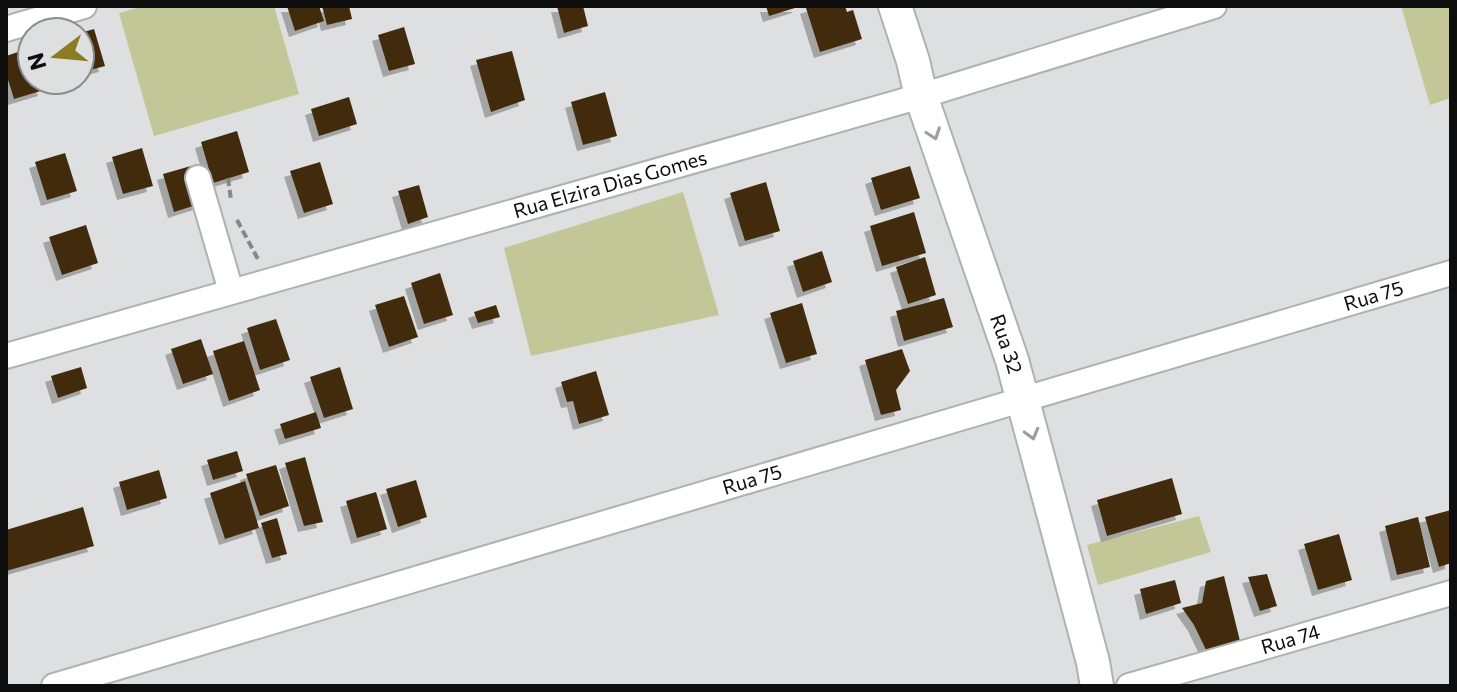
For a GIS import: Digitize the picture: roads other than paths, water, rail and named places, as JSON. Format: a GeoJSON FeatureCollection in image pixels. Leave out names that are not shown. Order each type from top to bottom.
{"type":"FeatureCollection","features":[{"type":"Feature","properties":{"kind":"main road","name":"Rua 32"},"geometry":{"type":"LineString","coordinates":[[895,6],[921,96],[1012,360],[1097,686]]}},
{"type":"Feature","properties":{"kind":"street"},"geometry":{"type":"LineString","coordinates":[[6,29],[84,6]]}},
{"type":"Feature","properties":{"kind":"street","name":"Rua Elzira Dias Gomes"},"geometry":{"type":"LineString","coordinates":[[6,356],[921,96],[1214,6]]}},
{"type":"Feature","properties":{"kind":"street"},"geometry":{"type":"LineString","coordinates":[[198,178],[231,291]]}},
{"type":"Feature","properties":{"kind":"street","name":"Rua 75"},"geometry":{"type":"LineString","coordinates":[[54,686],[1451,273]]}},
{"type":"Feature","properties":{"kind":"street","name":"Rua 74"},"geometry":{"type":"LineString","coordinates":[[1129,686],[1451,593]]}}]}
